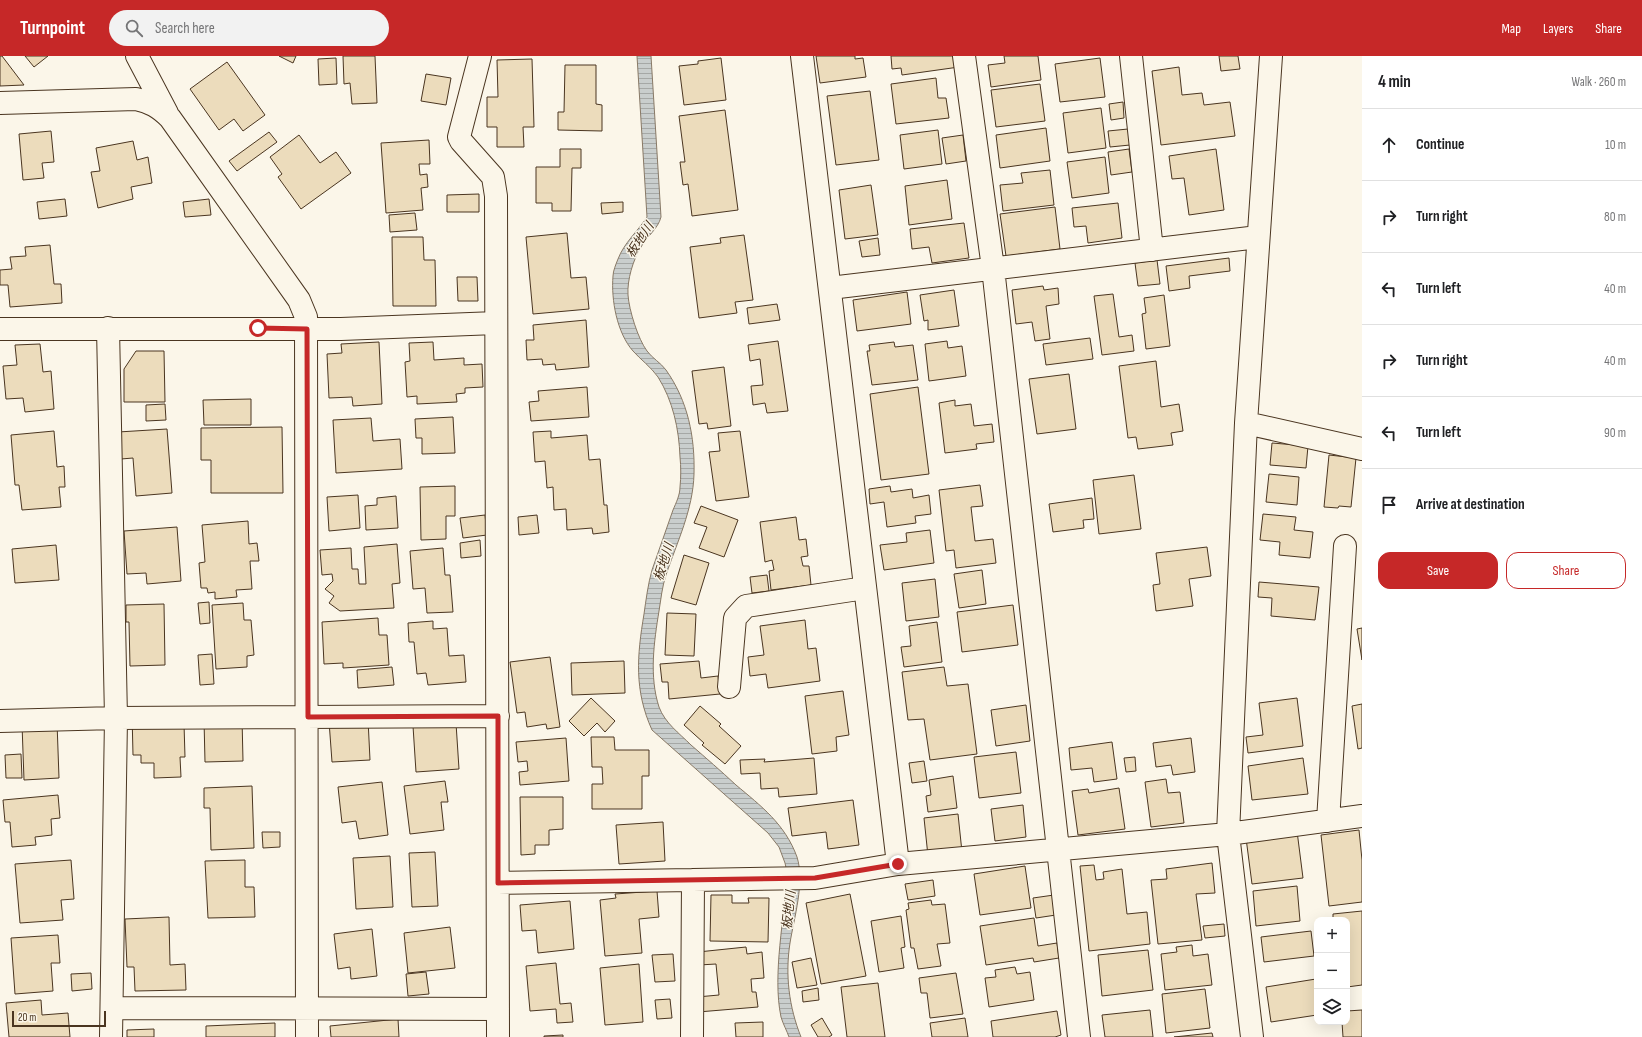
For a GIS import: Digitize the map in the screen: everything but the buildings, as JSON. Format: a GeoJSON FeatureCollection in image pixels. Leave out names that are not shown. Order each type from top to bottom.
{"type":"FeatureCollection","features":[{"type":"Feature","properties":{"kind":"street"},"geometry":{"type":"LineString","coordinates":[[137,56],[170,118]]}},
{"type":"Feature","properties":{"kind":"street"},"geometry":{"type":"LineString","coordinates":[[480,56],[459,137],[493,177],[495,184],[498,1037]]}},
{"type":"Feature","properties":{"kind":"street"},"geometry":{"type":"LineString","coordinates":[[802,56],[898,864]]}},
{"type":"Feature","properties":{"kind":"street"},"geometry":{"type":"LineString","coordinates":[[964,56],[993,268],[1079,1037]]}},
{"type":"Feature","properties":{"kind":"street"},"geometry":{"type":"LineString","coordinates":[[1131,56],[1152,250]]}},
{"type":"Feature","properties":{"kind":"street"},"geometry":{"type":"LineString","coordinates":[[1252,1037],[1228,834],[1246,423],[1271,56]]}},
{"type":"Feature","properties":{"kind":"street"},"geometry":{"type":"LineString","coordinates":[[0,103],[136,99],[149,102],[161,108],[170,118],[299,300],[306,317],[308,717],[307,1037]]}},
{"type":"Feature","properties":{"kind":"street"},"geometry":{"type":"LineString","coordinates":[[830,288],[1258,237]]}},
{"type":"Feature","properties":{"kind":"street"},"geometry":{"type":"LineString","coordinates":[[0,329],[341,329],[496,323]]}},
{"type":"Feature","properties":{"kind":"street"},"geometry":{"type":"LineString","coordinates":[[108,328],[116,718],[111,1037]]}},
{"type":"Feature","properties":{"kind":"street"},"geometry":{"type":"LineString","coordinates":[[1246,423],[1362,449]]}},
{"type":"Feature","properties":{"kind":"street"},"geometry":{"type":"LineString","coordinates":[[1328,821],[1345,546]]}},
{"type":"Feature","properties":{"kind":"street"},"geometry":{"type":"LineString","coordinates":[[729,687],[735,618],[746,606],[865,588]]}},
{"type":"Feature","properties":{"kind":"street"},"geometry":{"type":"LineString","coordinates":[[0,721],[116,718],[498,716]]}},
{"type":"Feature","properties":{"kind":"street"},"geometry":{"type":"LineString","coordinates":[[498,883],[768,880],[815,878],[898,864],[1228,834],[1362,816]]}},
{"type":"Feature","properties":{"kind":"street"},"geometry":{"type":"LineString","coordinates":[[692,1037],[693,880]]}},
{"type":"Feature","properties":{"kind":"street"},"geometry":{"type":"LineString","coordinates":[[112,1008],[498,1009]]}},
{"type":"Feature","properties":{"kind":"water","name":"板地川"},"geometry":{"type":"Polygon","coordinates":[[[637,56],[651,56],[661,217],[655,229],[646,239],[638,252],[628,283],[628,295],[634,324],[640,339],[649,354],[666,370],[680,394],[689,420],[694,460],[691,500],[684,526],[666,575],[655,635],[653,671],[656,695],[662,713],[677,732],[771,816],[779,825],[792,845],[797,857],[800,877],[790,943],[788,979],[791,1003],[801,1037],[789,1037],[781,1017],[779,1000],[778,964],[787,872],[779,847],[768,833],[652,730],[642,701],[639,659],[648,586],[652,570],[679,496],[681,472],[677,426],[668,396],[655,373],[627,344],[619,326],[614,306],[613,274],[618,259],[627,242],[647,217],[637,56]]]}},
{"type":"Feature","properties":{"kind":"route"},"geometry":{"type":"LineString","coordinates":[[258,328],[307,329],[308,717],[498,716],[498,883],[768,880],[815,878],[898,864]]}}]}
